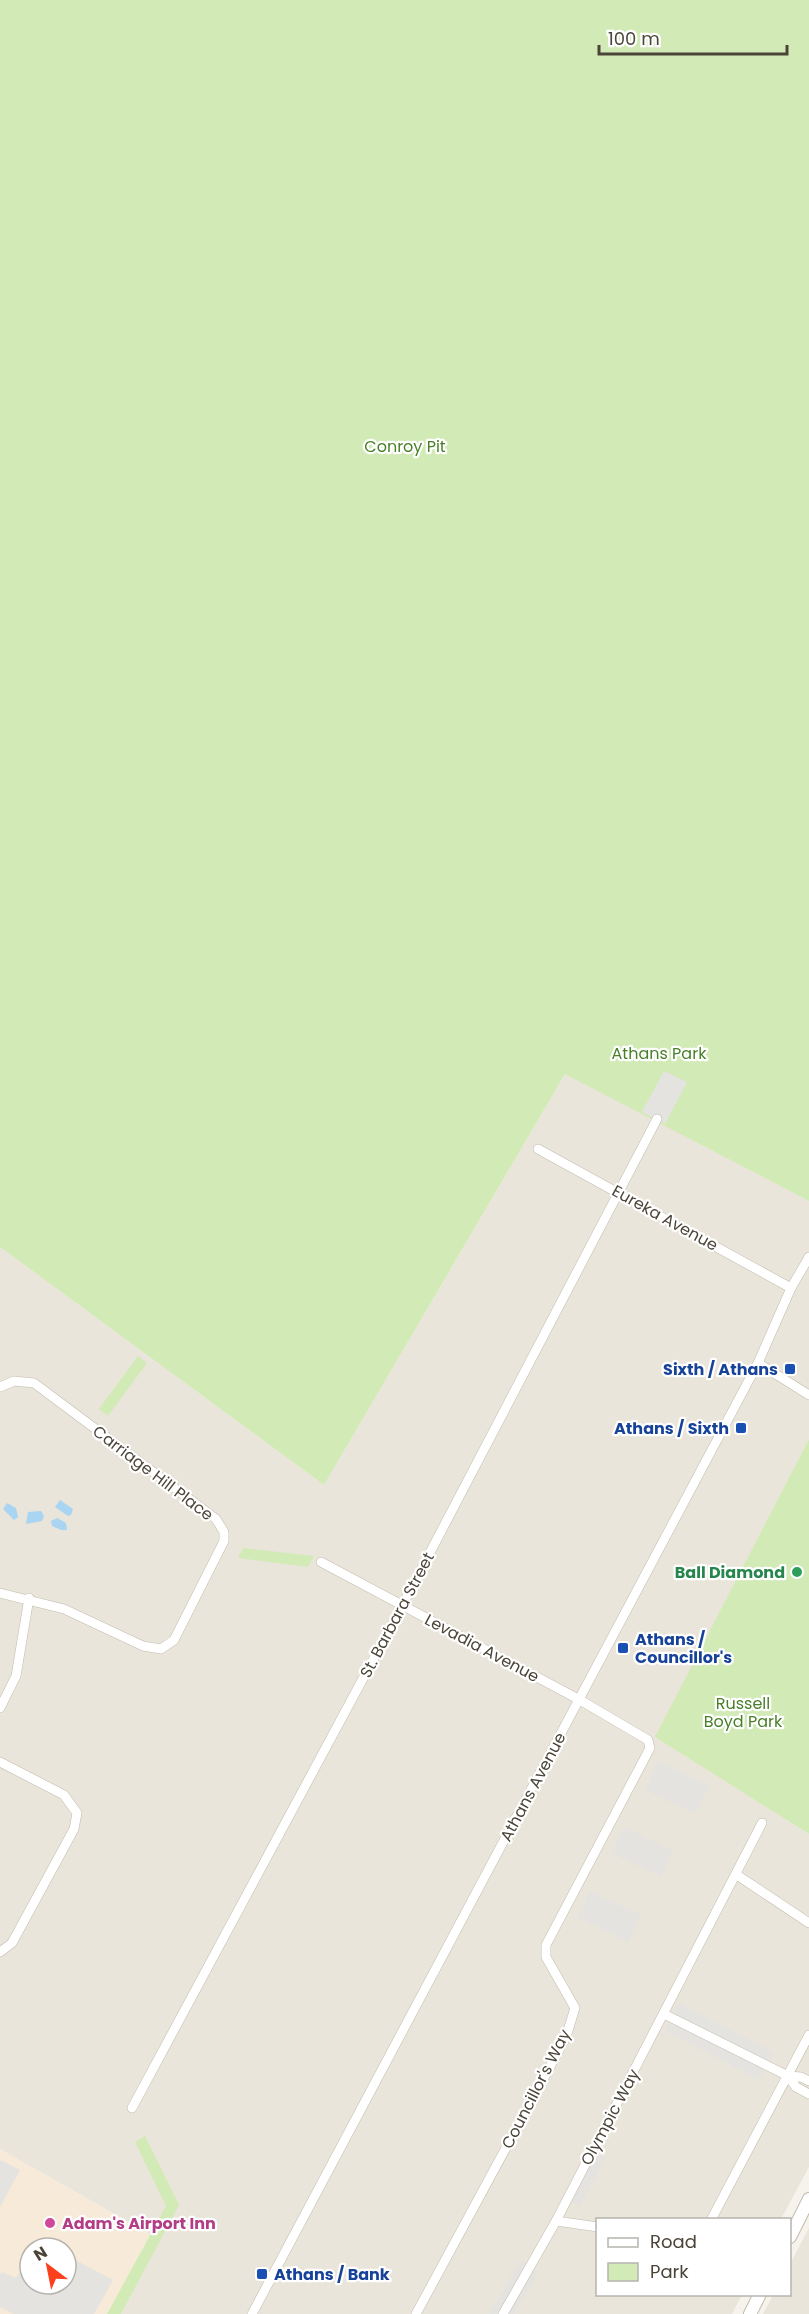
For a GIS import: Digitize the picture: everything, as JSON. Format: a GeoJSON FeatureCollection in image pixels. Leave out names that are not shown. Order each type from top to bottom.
{"type":"FeatureCollection","features":[{"type":"Feature","properties":{"kind":"street","name":"St. Barbara Street"},"geometry":{"type":"LineString","coordinates":[[132,2108],[402,1606],[657,1119]]}},
{"type":"Feature","properties":{"kind":"street","name":"Eureka Avenue"},"geometry":{"type":"LineString","coordinates":[[538,1149],[791,1288]]}},
{"type":"Feature","properties":{"kind":"street","name":"Athans Avenue"},"geometry":{"type":"LineString","coordinates":[[252,2314],[758,1363],[791,1288],[809,1257]]}},
{"type":"Feature","properties":{"kind":"street"},"geometry":{"type":"LineString","coordinates":[[758,1363],[809,1395]]}},
{"type":"Feature","properties":{"kind":"street","name":"Carriage Hill Place"},"geometry":{"type":"LineString","coordinates":[[0,1387],[14,1381],[34,1383],[216,1519],[224,1532],[221,1550],[174,1640],[161,1649],[143,1647],[64,1608],[0,1593]]}},
{"type":"Feature","properties":{"kind":"street","name":"Levadia Avenue"},"geometry":{"type":"LineString","coordinates":[[321,1562],[580,1700]]}},
{"type":"Feature","properties":{"kind":"street"},"geometry":{"type":"LineString","coordinates":[[0,1708],[16,1676],[29,1598]]}},
{"type":"Feature","properties":{"kind":"street","name":"Councillor's Way"},"geometry":{"type":"LineString","coordinates":[[416,2314],[566,2037],[575,2008],[546,1957],[546,1945],[650,1748],[648,1740],[580,1700]]}},
{"type":"Feature","properties":{"kind":"street"},"geometry":{"type":"LineString","coordinates":[[0,1762],[64,1795],[76,1813],[74,1829],[12,1943],[0,1952]]}},
{"type":"Feature","properties":{"kind":"street","name":"Olympic Way"},"geometry":{"type":"LineString","coordinates":[[503,2314],[556,2221],[762,1823]]}},
{"type":"Feature","properties":{"kind":"street"},"geometry":{"type":"LineString","coordinates":[[737,1875],[809,1923]]}},
{"type":"Feature","properties":{"kind":"street"},"geometry":{"type":"LineString","coordinates":[[664,2014],[788,2076],[801,2077],[809,2081]]}},
{"type":"Feature","properties":{"kind":"street"},"geometry":{"type":"LineString","coordinates":[[712,2218],[809,2035]]}},
{"type":"Feature","properties":{"kind":"street"},"geometry":{"type":"LineString","coordinates":[[788,2076],[796,2087],[809,2094]]}},
{"type":"Feature","properties":{"kind":"street"},"geometry":{"type":"LineString","coordinates":[[791,2233],[809,2199]]}},
{"type":"Feature","properties":{"kind":"street"},"geometry":{"type":"LineString","coordinates":[[556,2221],[596,2227]]}},
{"type":"Feature","properties":{"kind":"street"},"geometry":{"type":"LineString","coordinates":[[750,2314],[759,2296]]}},
{"type":"Feature","properties":{"kind":"shaded area"},"geometry":{"type":"Polygon","coordinates":[[[568,1069],[569,1075],[809,1201],[809,1439],[656,1737],[809,1834],[809,2167],[782,2218],[596,2218],[596,2296],[741,2296],[732,2314],[121,2314],[160,2240],[0,2149],[0,1247],[324,1485],[568,1069]]]}},
{"type":"Feature","properties":{"kind":"shaded area"},"geometry":{"type":"Polygon","coordinates":[[[664,1071],[687,1082],[665,1124],[642,1112],[664,1071]]]}},
{"type":"Feature","properties":{"kind":"shaded area"},"geometry":{"type":"Polygon","coordinates":[[[658,1761],[709,1786],[695,1814],[645,1790],[658,1761]]]}},
{"type":"Feature","properties":{"kind":"shaded area"},"geometry":{"type":"Polygon","coordinates":[[[624,1827],[673,1851],[661,1877],[611,1853],[624,1827]]]}},
{"type":"Feature","properties":{"kind":"shaded area"},"geometry":{"type":"Polygon","coordinates":[[[590,1891],[641,1915],[628,1942],[577,1917],[590,1891]]]}},
{"type":"Feature","properties":{"kind":"shaded area"},"geometry":{"type":"Polygon","coordinates":[[[679,2003],[773,2052],[759,2080],[665,2031],[679,2003]]]}},
{"type":"Feature","properties":{"kind":"shaded area"},"geometry":{"type":"Polygon","coordinates":[[[0,2149],[150,2235],[107,2314],[0,2314],[0,2149]]]}},
{"type":"Feature","properties":{"kind":"shaded area"},"geometry":{"type":"Polygon","coordinates":[[[596,2152],[606,2158],[580,2206],[570,2201],[596,2152]]]}},
{"type":"Feature","properties":{"kind":"shaded area"},"geometry":{"type":"Polygon","coordinates":[[[0,2161],[20,2170],[0,2207],[0,2161]]]}},
{"type":"Feature","properties":{"kind":"shaded area"},"geometry":{"type":"Polygon","coordinates":[[[809,2228],[809,2314],[763,2314],[772,2296],[791,2296],[791,2262],[809,2228]]]}},
{"type":"Feature","properties":{"kind":"shaded area"},"geometry":{"type":"Polygon","coordinates":[[[78,2261],[113,2280],[94,2314],[14,2314],[0,2307],[0,2275],[2,2272],[16,2278],[18,2275],[18,2296],[78,2296],[78,2261]]]}},
{"type":"Feature","properties":{"kind":"shaded area"},"geometry":{"type":"Polygon","coordinates":[[[520,2261],[539,2271],[514,2314],[489,2314],[520,2261]]]}},
{"type":"Feature","properties":{"kind":"green space","name":"Conroy Pit"},"geometry":{"type":"Polygon","coordinates":[[[0,0],[809,0],[809,1201],[565,1074],[324,1485],[0,1247],[0,0]]]}},
{"type":"Feature","properties":{"kind":"green space"},"geometry":{"type":"Polygon","coordinates":[[[138,1356],[147,1363],[108,1416],[99,1409],[138,1356]]]}},
{"type":"Feature","properties":{"kind":"green space","name":"Russell Boyd Park"},"geometry":{"type":"Polygon","coordinates":[[[809,1439],[809,1834],[655,1737],[809,1439]]]}},
{"type":"Feature","properties":{"kind":"green space"},"geometry":{"type":"Polygon","coordinates":[[[243,1548],[314,1556],[308,1567],[238,1558],[243,1548]]]}},
{"type":"Feature","properties":{"kind":"green space"},"geometry":{"type":"Polygon","coordinates":[[[145,2136],[179,2205],[121,2314],[107,2314],[166,2206],[135,2142],[145,2136]]]}},
{"type":"Feature","properties":{"kind":"water"},"geometry":{"type":"Polygon","coordinates":[[[60,1500],[73,1509],[71,1515],[68,1516],[55,1507],[60,1500]]]}},
{"type":"Feature","properties":{"kind":"water"},"geometry":{"type":"Polygon","coordinates":[[[7,1503],[16,1508],[18,1517],[14,1520],[3,1509],[7,1503]]]}},
{"type":"Feature","properties":{"kind":"water"},"geometry":{"type":"Polygon","coordinates":[[[41,1511],[44,1516],[42,1521],[26,1524],[28,1512],[41,1511]]]}},
{"type":"Feature","properties":{"kind":"water"},"geometry":{"type":"Polygon","coordinates":[[[57,1518],[66,1523],[67,1530],[52,1526],[51,1521],[57,1518]]]}},
{"type":"Feature","properties":{"kind":"place","name":"Sixth / Athans"},"geometry":{"type":"Point","coordinates":[790,1369]}},
{"type":"Feature","properties":{"kind":"place","name":"Athans / Sixth"},"geometry":{"type":"Point","coordinates":[741,1428]}},
{"type":"Feature","properties":{"kind":"place","name":"Ball Diamond"},"geometry":{"type":"Point","coordinates":[797,1572]}},
{"type":"Feature","properties":{"kind":"place","name":"Athans / Councillor's"},"geometry":{"type":"Point","coordinates":[623,1648]}},
{"type":"Feature","properties":{"kind":"place","name":"Adam's Airport Inn"},"geometry":{"type":"Point","coordinates":[50,2223]}},
{"type":"Feature","properties":{"kind":"place","name":"Athans / Bank"},"geometry":{"type":"Point","coordinates":[262,2274]}},
{"type":"Feature","properties":{"kind":"park label","name":"Athans Park"},"geometry":{"type":"Point","coordinates":[659,1053]}}]}
